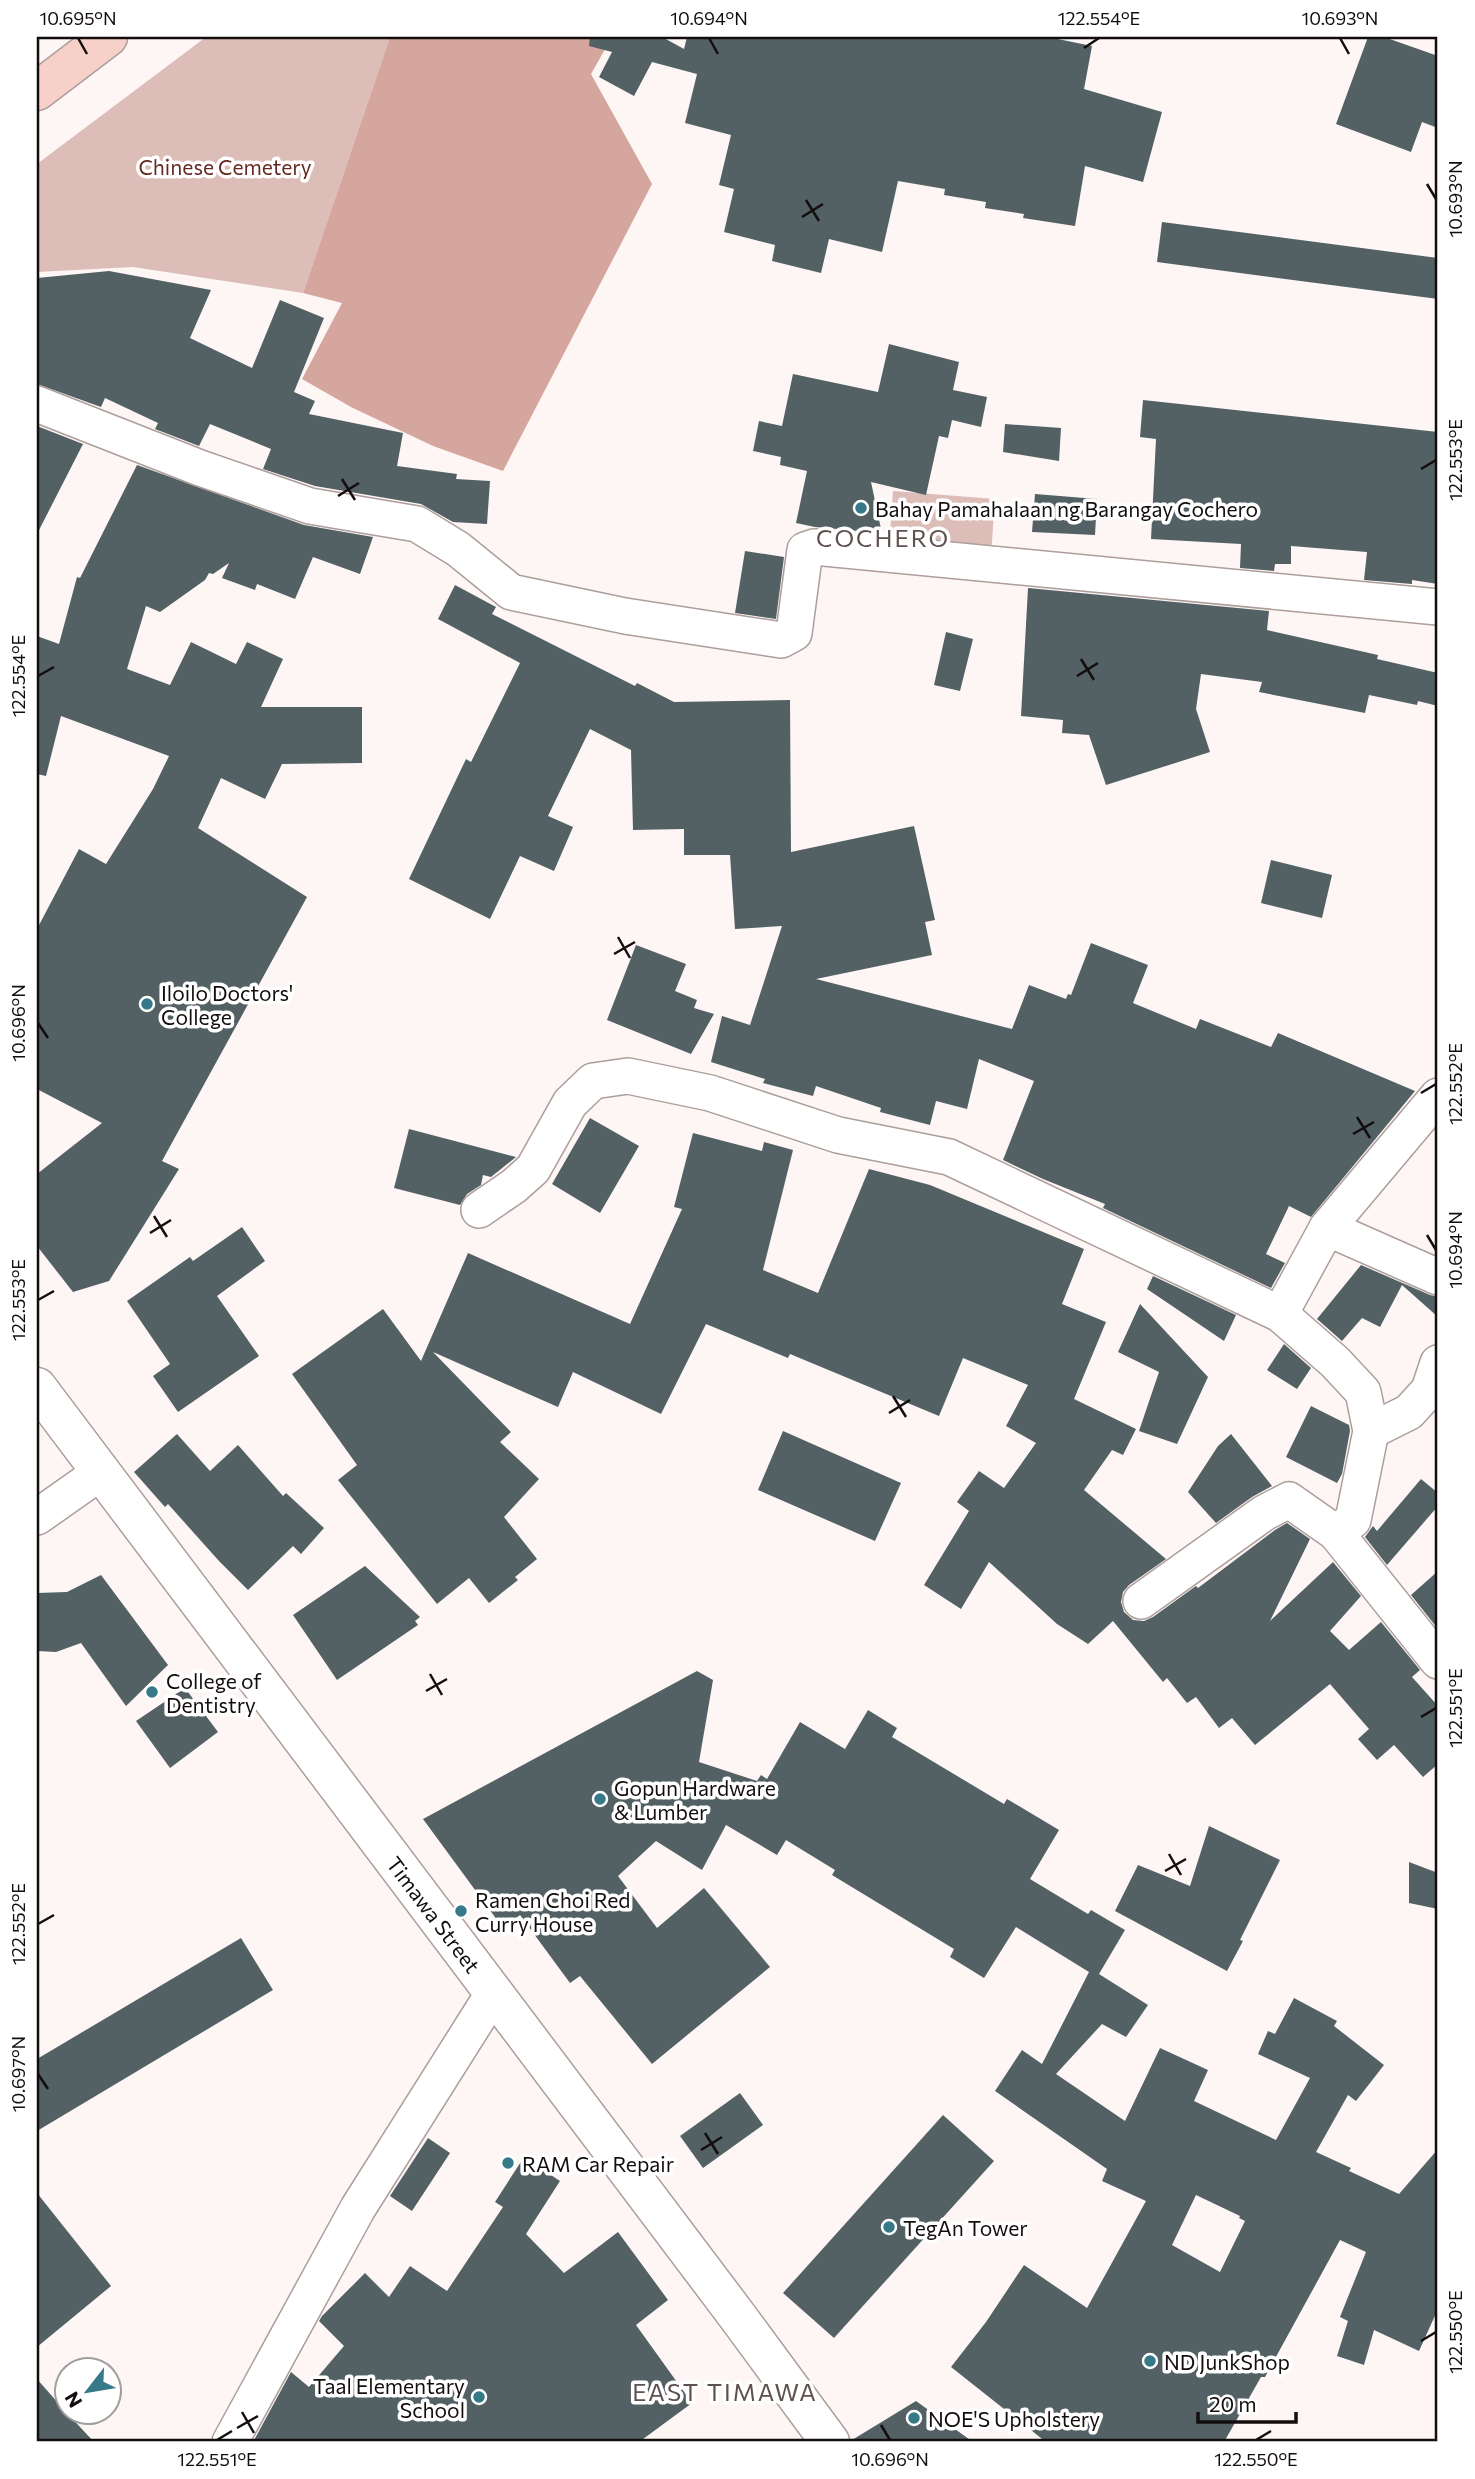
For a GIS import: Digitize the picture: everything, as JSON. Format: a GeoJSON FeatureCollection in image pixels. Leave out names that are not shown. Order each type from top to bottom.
{"type":"FeatureCollection","features":[{"type":"Feature","properties":{"kind":"main road"},"geometry":{"type":"LineString","coordinates":[[37,91],[108,37]]}},
{"type":"Feature","properties":{"kind":"street"},"geometry":{"type":"LineString","coordinates":[[37,404],[200,468],[310,506],[417,524],[458,549],[511,592],[625,616],[781,640],[794,632],[805,550],[814,547],[1438,607]]}},
{"type":"Feature","properties":{"kind":"street"},"geometry":{"type":"LineString","coordinates":[[480,1210],[533,1169],[570,1103],[593,1081],[628,1076],[710,1093],[838,1135],[949,1157],[1280,1314],[1335,1362],[1363,1392],[1371,1431],[1353,1520],[1336,1534]]}},
{"type":"Feature","properties":{"kind":"street"},"geometry":{"type":"LineString","coordinates":[[1280,1314],[1327,1228],[1438,1096]]}},
{"type":"Feature","properties":{"kind":"street"},"geometry":{"type":"LineString","coordinates":[[1327,1228],[1438,1277]]}},
{"type":"Feature","properties":{"kind":"street"},"geometry":{"type":"LineString","coordinates":[[1371,1431],[1409,1412],[1429,1390],[1438,1363]]}},
{"type":"Feature","properties":{"kind":"street","name":"Timawa Street"},"geometry":{"type":"LineString","coordinates":[[37,1387],[830,2442]]}},
{"type":"Feature","properties":{"kind":"street"},"geometry":{"type":"LineString","coordinates":[[37,1517],[101,1472]]}},
{"type":"Feature","properties":{"kind":"street"},"geometry":{"type":"LineString","coordinates":[[1141,1601],[1264,1513],[1289,1500],[1336,1534],[1438,1661]]}},
{"type":"Feature","properties":{"kind":"street"},"geometry":{"type":"LineString","coordinates":[[230,2442],[358,2208],[493,1994]]}},
{"type":"Feature","properties":{"kind":"green space","name":"Chinese Cemetery"},"geometry":{"type":"Polygon","coordinates":[[[206,37],[390,37],[303,293],[133,267],[37,272],[37,164],[206,37]]]}},
{"type":"Feature","properties":{"kind":"green space"},"geometry":{"type":"Polygon","coordinates":[[[893,491],[995,499],[991,555],[889,547],[893,491]]]}},
{"type":"Feature","properties":{"kind":"shaded area"},"geometry":{"type":"Polygon","coordinates":[[[390,37],[612,37],[591,74],[652,184],[503,471],[433,446],[351,407],[302,379],[342,303],[303,293],[390,37]]]}},
{"type":"Feature","properties":{"kind":"building"},"geometry":{"type":"Polygon","coordinates":[[[590,37],[665,37],[684,49],[687,37],[1048,37],[1092,46],[1084,89],[1162,112],[1143,182],[1085,166],[1075,226],[1023,218],[1024,214],[985,208],[986,202],[944,195],[945,189],[898,181],[882,252],[829,239],[821,273],[772,261],[775,245],[724,232],[734,189],[719,185],[731,135],[685,123],[697,74],[652,62],[634,96],[599,77],[612,52],[589,46],[590,37]]]}},
{"type":"Feature","properties":{"kind":"building"},"geometry":{"type":"Polygon","coordinates":[[[1368,37],[1384,37],[1438,56],[1438,128],[1422,122],[1411,152],[1336,124],[1368,37]]]}},
{"type":"Feature","properties":{"kind":"building"},"geometry":{"type":"Polygon","coordinates":[[[1162,222],[1438,258],[1438,299],[1157,262],[1162,222]]]}},
{"type":"Feature","properties":{"kind":"building"},"geometry":{"type":"Polygon","coordinates":[[[109,271],[211,290],[190,338],[252,368],[280,300],[324,318],[294,392],[315,401],[309,414],[403,433],[397,466],[457,474],[456,479],[490,481],[487,524],[453,522],[421,504],[315,486],[263,469],[271,449],[210,424],[199,446],[155,429],[158,423],[105,398],[101,407],[37,384],[37,278],[109,271]]]}},
{"type":"Feature","properties":{"kind":"building"},"geometry":{"type":"Polygon","coordinates":[[[889,344],[959,362],[953,390],[987,397],[981,427],[952,420],[948,438],[939,436],[926,495],[871,482],[881,529],[869,532],[796,523],[807,471],[780,465],[781,457],[753,451],[759,421],[782,426],[793,374],[878,392],[889,344]]]}},
{"type":"Feature","properties":{"kind":"building"},"geometry":{"type":"Polygon","coordinates":[[[1143,400],[1438,432],[1438,584],[1412,580],[1412,584],[1364,580],[1367,552],[1291,546],[1291,564],[1275,564],[1274,571],[1240,568],[1241,544],[1151,539],[1156,439],[1140,437],[1143,400]]]}},
{"type":"Feature","properties":{"kind":"building"},"geometry":{"type":"Polygon","coordinates":[[[1005,424],[1061,428],[1059,461],[1003,452],[1005,424]]]}},
{"type":"Feature","properties":{"kind":"building"},"geometry":{"type":"Polygon","coordinates":[[[37,426],[83,444],[37,534],[37,426]]]}},
{"type":"Feature","properties":{"kind":"building"},"geometry":{"type":"Polygon","coordinates":[[[137,465],[304,525],[373,537],[360,574],[313,557],[295,599],[257,584],[255,590],[222,578],[229,563],[213,574],[209,573],[205,580],[160,612],[146,606],[127,669],[170,685],[191,642],[236,664],[247,642],[283,659],[261,707],[362,707],[362,763],[282,764],[265,799],[221,778],[198,828],[307,897],[162,1161],[179,1169],[109,1281],[73,1292],[37,1246],[37,1174],[102,1123],[37,1089],[37,929],[79,849],[106,864],[153,789],[169,756],[61,716],[46,776],[37,774],[37,636],[59,644],[77,577],[80,578],[137,465]]]}},
{"type":"Feature","properties":{"kind":"building"},"geometry":{"type":"Polygon","coordinates":[[[1035,494],[1097,499],[1095,535],[1032,532],[1035,494]]]}},
{"type":"Feature","properties":{"kind":"building"},"geometry":{"type":"Polygon","coordinates":[[[745,551],[784,557],[776,619],[735,613],[745,551]]]}},
{"type":"Feature","properties":{"kind":"building"},"geometry":{"type":"Polygon","coordinates":[[[455,585],[496,607],[492,614],[635,686],[637,683],[674,702],[790,700],[791,852],[914,826],[935,920],[925,922],[932,955],[816,979],[1012,1029],[1029,985],[1066,999],[1068,994],[1071,995],[1091,943],[1148,965],[1133,1003],[1196,1029],[1200,1019],[1271,1047],[1278,1033],[1415,1091],[1311,1217],[1289,1206],[1266,1254],[1285,1263],[1271,1288],[1103,1208],[1105,1204],[1003,1160],[1034,1081],[979,1059],[967,1109],[936,1101],[930,1125],[880,1112],[881,1108],[816,1086],[813,1096],[763,1083],[765,1079],[711,1062],[722,1016],[750,1025],[782,926],[735,929],[730,855],[684,855],[684,829],[633,830],[631,750],[590,729],[548,816],[573,827],[554,871],[520,856],[490,919],[409,879],[466,759],[471,762],[520,663],[438,619],[455,585]]]}},
{"type":"Feature","properties":{"kind":"building"},"geometry":{"type":"Polygon","coordinates":[[[1028,588],[1269,611],[1267,630],[1378,655],[1377,659],[1438,673],[1438,706],[1418,701],[1417,705],[1369,695],[1365,713],[1259,692],[1262,682],[1201,674],[1196,709],[1210,752],[1106,785],[1089,735],[1062,733],[1063,720],[1021,716],[1028,588]]]}},
{"type":"Feature","properties":{"kind":"building"},"geometry":{"type":"Polygon","coordinates":[[[946,632],[973,639],[960,691],[934,685],[946,632]]]}},
{"type":"Feature","properties":{"kind":"building"},"geometry":{"type":"Polygon","coordinates":[[[1271,860],[1332,875],[1322,918],[1261,903],[1271,860]]]}},
{"type":"Feature","properties":{"kind":"building"},"geometry":{"type":"Polygon","coordinates":[[[636,945],[686,964],[675,991],[697,1000],[694,1008],[714,1014],[691,1054],[607,1020],[636,945]]]}},
{"type":"Feature","properties":{"kind":"building"},"geometry":{"type":"Polygon","coordinates":[[[590,1118],[639,1146],[600,1213],[552,1184],[590,1118]]]}},
{"type":"Feature","properties":{"kind":"building"},"geometry":{"type":"Polygon","coordinates":[[[409,1129],[516,1157],[491,1177],[483,1175],[481,1185],[467,1194],[460,1205],[394,1188],[409,1129]]]}},
{"type":"Feature","properties":{"kind":"building"},"geometry":{"type":"Polygon","coordinates":[[[693,1133],[762,1151],[764,1142],[793,1150],[763,1270],[818,1293],[869,1169],[930,1185],[1084,1249],[1062,1304],[1106,1322],[1074,1399],[1136,1429],[1123,1455],[1112,1450],[1084,1490],[1166,1559],[1123,1592],[1121,1602],[1124,1612],[1133,1620],[1144,1621],[1153,1617],[1196,1586],[1198,1588],[1287,1523],[1310,1539],[1270,1621],[1333,1562],[1361,1596],[1330,1631],[1349,1650],[1381,1622],[1420,1670],[1412,1677],[1438,1706],[1438,1764],[1423,1777],[1394,1745],[1377,1760],[1358,1739],[1369,1729],[1330,1684],[1255,1745],[1232,1718],[1219,1728],[1196,1697],[1187,1703],[1167,1678],[1163,1682],[1113,1621],[1088,1644],[1057,1624],[989,1562],[961,1609],[924,1585],[969,1511],[957,1502],[979,1471],[1004,1488],[1036,1443],[1006,1426],[1028,1385],[963,1358],[939,1416],[790,1354],[788,1358],[706,1324],[661,1414],[573,1372],[558,1407],[433,1352],[511,1432],[500,1442],[539,1479],[504,1517],[537,1559],[515,1577],[518,1580],[489,1603],[469,1578],[437,1604],[338,1480],[357,1465],[292,1374],[383,1309],[421,1361],[468,1253],[630,1324],[682,1209],[674,1207],[693,1133]]]}},
{"type":"Feature","properties":{"kind":"building"},"geometry":{"type":"Polygon","coordinates":[[[242,1227],[265,1261],[217,1296],[259,1356],[178,1412],[153,1376],[170,1364],[127,1301],[190,1257],[193,1261],[242,1227]]]}},
{"type":"Feature","properties":{"kind":"building"},"geometry":{"type":"Polygon","coordinates":[[[1361,1265],[1438,1297],[1438,1317],[1402,1285],[1380,1327],[1362,1318],[1342,1341],[1317,1319],[1361,1265]]]}},
{"type":"Feature","properties":{"kind":"building"},"geometry":{"type":"Polygon","coordinates":[[[1153,1276],[1236,1315],[1224,1341],[1147,1289],[1153,1276]]]}},
{"type":"Feature","properties":{"kind":"building"},"geometry":{"type":"Polygon","coordinates":[[[1140,1304],[1208,1377],[1177,1444],[1139,1431],[1159,1372],[1118,1352],[1140,1304]]]}},
{"type":"Feature","properties":{"kind":"building"},"geometry":{"type":"Polygon","coordinates":[[[1284,1344],[1311,1368],[1297,1389],[1267,1370],[1284,1344]]]}},
{"type":"Feature","properties":{"kind":"building"},"geometry":{"type":"Polygon","coordinates":[[[1311,1406],[1349,1425],[1342,1474],[1337,1483],[1286,1457],[1311,1406]]]}},
{"type":"Feature","properties":{"kind":"building"},"geometry":{"type":"Polygon","coordinates":[[[783,1431],[901,1483],[875,1541],[758,1490],[783,1431]]]}},
{"type":"Feature","properties":{"kind":"building"},"geometry":{"type":"Polygon","coordinates":[[[177,1434],[210,1471],[238,1445],[283,1496],[286,1493],[324,1528],[301,1554],[293,1546],[248,1590],[168,1504],[165,1507],[134,1472],[177,1434]]]}},
{"type":"Feature","properties":{"kind":"building"},"geometry":{"type":"Polygon","coordinates":[[[1231,1434],[1272,1486],[1216,1523],[1188,1492],[1218,1446],[1231,1434]]]}},
{"type":"Feature","properties":{"kind":"building"},"geometry":{"type":"Polygon","coordinates":[[[1421,1479],[1438,1493],[1438,1506],[1387,1565],[1365,1537],[1373,1526],[1377,1531],[1421,1479]]]}},
{"type":"Feature","properties":{"kind":"building"},"geometry":{"type":"Polygon","coordinates":[[[365,1566],[420,1617],[415,1621],[418,1625],[337,1680],[293,1615],[365,1566]]]}},
{"type":"Feature","properties":{"kind":"building"},"geometry":{"type":"Polygon","coordinates":[[[1438,1571],[1438,1629],[1411,1595],[1438,1571]]]}},
{"type":"Feature","properties":{"kind":"building","name":"College of Dentistry"},"geometry":{"type":"Polygon","coordinates":[[[101,1575],[168,1665],[126,1706],[81,1643],[56,1652],[37,1651],[37,1593],[67,1592],[101,1575]]]}},
{"type":"Feature","properties":{"kind":"building"},"geometry":{"type":"Polygon","coordinates":[[[697,1671],[713,1680],[699,1762],[757,1781],[761,1775],[767,1779],[800,1722],[845,1749],[868,1710],[897,1728],[892,1737],[1004,1804],[1007,1799],[1059,1830],[1030,1879],[1088,1914],[1091,1910],[1125,1930],[1099,1974],[1148,2005],[1126,2037],[1102,2024],[1056,2074],[1125,2121],[1160,2048],[1208,2070],[1194,2101],[1276,2140],[1310,2078],[1258,2054],[1268,2031],[1275,2034],[1294,1998],[1337,2021],[1334,2026],[1384,2065],[1356,2101],[1348,2095],[1316,2152],[1399,2194],[1438,2149],[1438,2309],[1419,2351],[1374,2330],[1364,2365],[1337,2356],[1348,2321],[1340,2317],[1366,2252],[1340,2240],[1265,2377],[1261,2377],[1224,2442],[1046,2442],[951,2367],[986,2322],[1024,2265],[1087,2308],[1146,2201],[1102,2181],[1107,2169],[995,2091],[1022,2050],[1042,2064],[1089,1972],[1016,1927],[984,1978],[950,1957],[954,1949],[832,1875],[835,1870],[786,1840],[777,1855],[726,1825],[702,1870],[656,1841],[618,1876],[657,1928],[704,1888],[770,1967],[652,2064],[580,1976],[570,1983],[520,1915],[503,1928],[423,1819],[697,1671]],[[1196,2195],[1172,2245],[1220,2272],[1245,2221],[1239,2218],[1240,2216],[1196,2195]]]}},
{"type":"Feature","properties":{"kind":"building"},"geometry":{"type":"Polygon","coordinates":[[[185,1688],[218,1732],[170,1768],[136,1721],[185,1688]]]}},
{"type":"Feature","properties":{"kind":"building"},"geometry":{"type":"Polygon","coordinates":[[[1209,1826],[1280,1860],[1227,1971],[1115,1911],[1138,1865],[1190,1886],[1209,1826]]]}},
{"type":"Feature","properties":{"kind":"building"},"geometry":{"type":"Polygon","coordinates":[[[1409,1862],[1438,1873],[1438,1909],[1409,1903],[1409,1862]]]}},
{"type":"Feature","properties":{"kind":"building"},"geometry":{"type":"Polygon","coordinates":[[[241,1938],[273,1990],[37,2131],[37,2059],[241,1938]]]}},
{"type":"Feature","properties":{"kind":"building"},"geometry":{"type":"Polygon","coordinates":[[[740,2093],[763,2125],[703,2168],[680,2136],[740,2093]]]}},
{"type":"Feature","properties":{"kind":"building","name":"TegAn Tower"},"geometry":{"type":"Polygon","coordinates":[[[943,2115],[994,2161],[834,2338],[783,2293],[943,2115]]]}},
{"type":"Feature","properties":{"kind":"building"},"geometry":{"type":"Polygon","coordinates":[[[428,2138],[450,2153],[412,2211],[390,2196],[428,2138]]]}},
{"type":"Feature","properties":{"kind":"building"},"geometry":{"type":"Polygon","coordinates":[[[524,2157],[560,2181],[526,2234],[564,2273],[618,2232],[668,2300],[636,2325],[692,2403],[639,2442],[253,2442],[291,2372],[309,2387],[344,2346],[319,2321],[322,2316],[365,2273],[389,2297],[410,2266],[447,2291],[503,2207],[495,2202],[524,2157]]]}},
{"type":"Feature","properties":{"kind":"building"},"geometry":{"type":"Polygon","coordinates":[[[37,2193],[111,2286],[37,2347],[37,2193]]]}},
{"type":"Feature","properties":{"kind":"building"},"geometry":{"type":"Polygon","coordinates":[[[37,2379],[52,2396],[52,2426],[79,2426],[94,2442],[37,2442],[37,2379]]]}},
{"type":"Feature","properties":{"kind":"building","name":"NOE'S Upholstery"},"geometry":{"type":"Polygon","coordinates":[[[916,2401],[973,2442],[851,2442],[852,2440],[916,2401]]]}},
{"type":"Feature","properties":{"kind":"place","name":"Bahay Pamahalaan ng Barangay Cochero"},"geometry":{"type":"Point","coordinates":[861,508]}},
{"type":"Feature","properties":{"kind":"place","name":"Iloilo Doctors' College"},"geometry":{"type":"Point","coordinates":[147,1004]}},
{"type":"Feature","properties":{"kind":"place","name":"College of Dentistry"},"geometry":{"type":"Point","coordinates":[152,1692]}},
{"type":"Feature","properties":{"kind":"place","name":"Gopun Hardware & Lumber"},"geometry":{"type":"Point","coordinates":[600,1799]}},
{"type":"Feature","properties":{"kind":"place","name":"Ramen Choi Red Curry House"},"geometry":{"type":"Point","coordinates":[461,1911]}},
{"type":"Feature","properties":{"kind":"place","name":"RAM Car Repair"},"geometry":{"type":"Point","coordinates":[508,2163]}},
{"type":"Feature","properties":{"kind":"place","name":"TegAn Tower"},"geometry":{"type":"Point","coordinates":[889,2227]}},
{"type":"Feature","properties":{"kind":"place","name":"ND JunkShop"},"geometry":{"type":"Point","coordinates":[1150,2361]}},
{"type":"Feature","properties":{"kind":"place","name":"Taal Elementary School"},"geometry":{"type":"Point","coordinates":[479,2397]}},
{"type":"Feature","properties":{"kind":"place","name":"NOE'S Upholstery"},"geometry":{"type":"Point","coordinates":[914,2418]}},
{"type":"Feature","properties":{"kind":"district","name":"COCHERO"},"geometry":{"type":"Point","coordinates":[883,537]}},
{"type":"Feature","properties":{"kind":"district","name":"EAST TIMAWA"},"geometry":{"type":"Point","coordinates":[725,2391]}}]}
